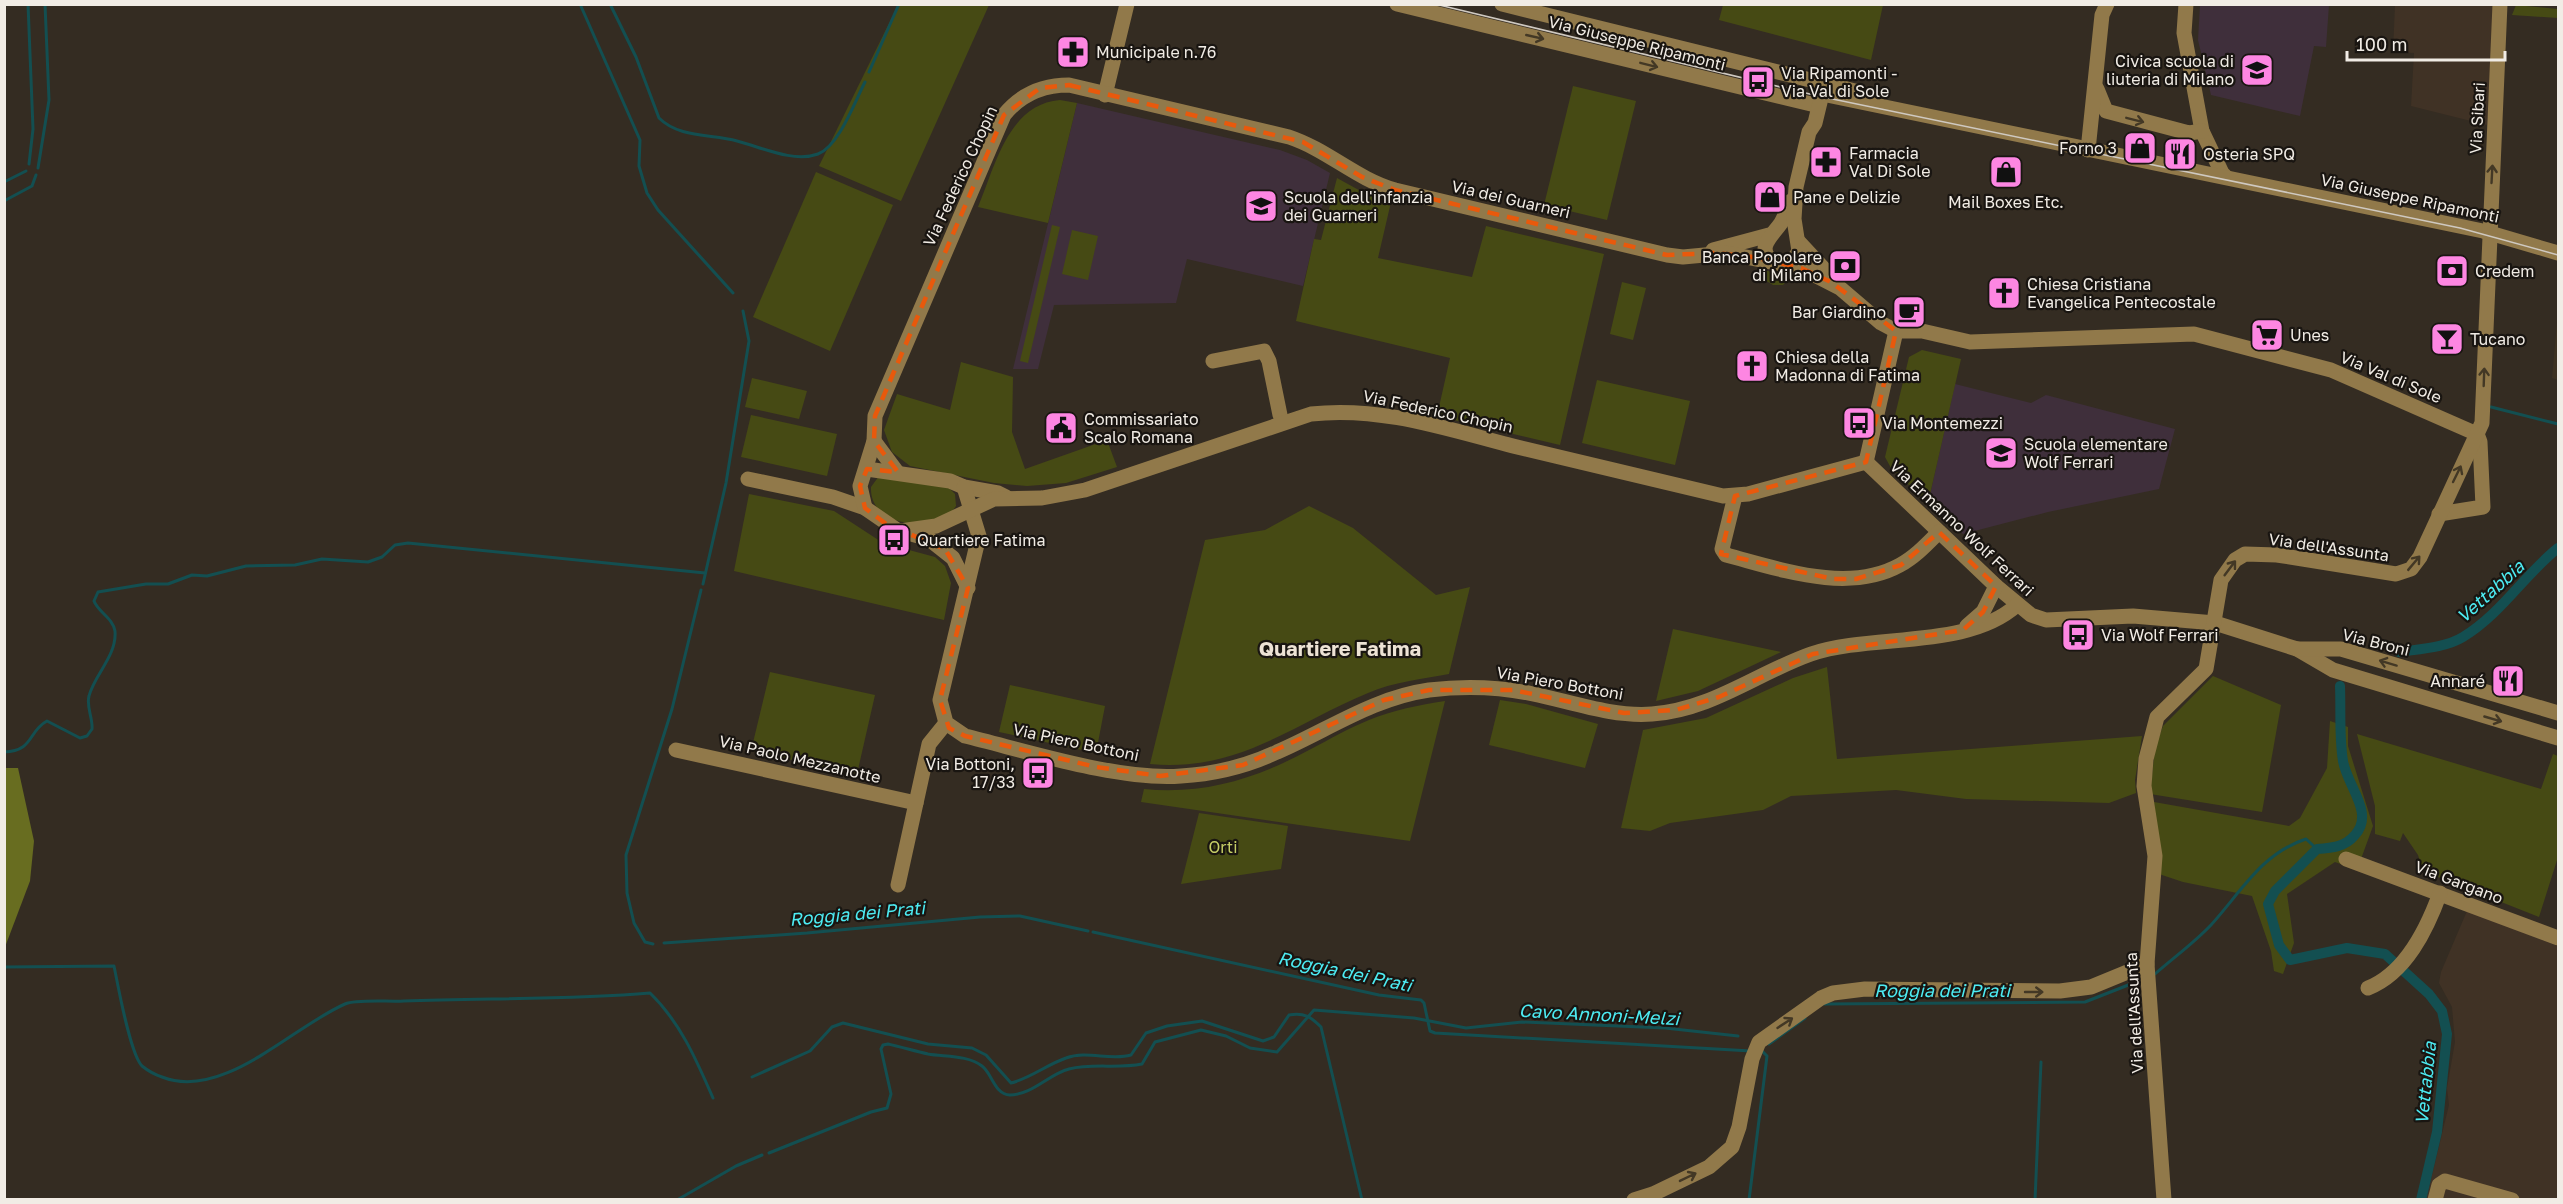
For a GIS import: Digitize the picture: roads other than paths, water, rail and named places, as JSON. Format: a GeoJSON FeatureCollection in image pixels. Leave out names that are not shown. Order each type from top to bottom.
{"type":"FeatureCollection","features":[{"type":"Feature","properties":{"kind":"street"},"geometry":{"type":"LineString","coordinates":[[1105,95],[1126,4]]}},
{"type":"Feature","properties":{"kind":"street","name":"Via Giuseppe Ripamonti"},"geometry":{"type":"LineString","coordinates":[[1397,4],[1820,91],[1859,92],[1865,103],[2489,232],[2559,253]]}},
{"type":"Feature","properties":{"kind":"street","name":"Via Giuseppe Ripamonti"},"geometry":{"type":"LineString","coordinates":[[1502,4],[1820,91]]}},
{"type":"Feature","properties":{"kind":"street"},"geometry":{"type":"LineString","coordinates":[[2088,150],[2102,15],[2107,4]]}},
{"type":"Feature","properties":{"kind":"street","name":"Via Sibari"},"geometry":{"type":"LineString","coordinates":[[2489,232],[2500,4]]}},
{"type":"Feature","properties":{"kind":"street"},"geometry":{"type":"LineString","coordinates":[[2184,8],[2184,33],[2202,131],[2226,177]]}},
{"type":"Feature","properties":{"kind":"street","name":"Via Federico Chopin"},"geometry":{"type":"LineString","coordinates":[[967,503],[950,481],[867,469],[880,404],[1004,115],[1020,99],[1045,87],[1069,86],[1105,95]]}},
{"type":"Feature","properties":{"kind":"street"},"geometry":{"type":"LineString","coordinates":[[2096,86],[2106,111],[2189,133],[2202,131]]}},
{"type":"Feature","properties":{"kind":"street"},"geometry":{"type":"LineString","coordinates":[[1820,91],[1815,123],[1809,132],[1796,187],[1784,217],[1771,234],[1765,249],[1778,263],[1812,273],[1840,288],[1881,323],[1896,332],[1866,462]]}},
{"type":"Feature","properties":{"kind":"street","name":"Via dei Guarneri"},"geometry":{"type":"LineString","coordinates":[[1105,95],[1304,142],[1362,177],[1395,190],[1666,255],[1683,257],[1726,253],[1778,263]]}},
{"type":"Feature","properties":{"kind":"street"},"geometry":{"type":"LineString","coordinates":[[1778,263],[1792,262],[1797,256],[1796,187]]}},
{"type":"Feature","properties":{"kind":"street"},"geometry":{"type":"LineString","coordinates":[[1771,234],[1786,230],[1828,270],[1840,288]]}},
{"type":"Feature","properties":{"kind":"street","name":"Via dell'Assunta"},"geometry":{"type":"LineString","coordinates":[[2164,1200],[2147,964],[2155,856],[2144,786],[2146,759],[2157,717],[2206,669],[2222,580],[2235,560],[2245,554],[2277,555],[2382,573],[2400,573],[2411,569],[2417,562],[2482,423],[2489,232]]}},
{"type":"Feature","properties":{"kind":"street","name":"Via dei Guarneri"},"geometry":{"type":"LineString","coordinates":[[1708,253],[1725,245],[1771,234]]}},
{"type":"Feature","properties":{"kind":"street","name":"Via Val di Sole"},"geometry":{"type":"LineString","coordinates":[[1896,332],[1922,331],[1970,342],[2192,333],[2331,370],[2476,434]]}},
{"type":"Feature","properties":{"kind":"street"},"geometry":{"type":"LineString","coordinates":[[1213,361],[1260,351],[1265,352],[1280,415]]}},
{"type":"Feature","properties":{"kind":"street","name":"Via Federico Chopin"},"geometry":{"type":"LineString","coordinates":[[967,503],[1006,498],[1042,498],[1079,492],[1311,414],[1336,411],[1382,414],[1735,496],[1866,462]]}},
{"type":"Feature","properties":{"kind":"street"},"geometry":{"type":"LineString","coordinates":[[2439,514],[2482,507],[2480,442],[2476,434]]}},
{"type":"Feature","properties":{"kind":"street"},"geometry":{"type":"LineString","coordinates":[[874,441],[897,472]]}},
{"type":"Feature","properties":{"kind":"street","name":"Via Ermanno Wolf Ferrari"},"geometry":{"type":"LineString","coordinates":[[1866,462],[1996,586],[2031,615],[2054,621],[2133,616],[2215,623]]}},
{"type":"Feature","properties":{"kind":"street"},"geometry":{"type":"LineString","coordinates":[[865,508],[860,486],[867,469]]}},
{"type":"Feature","properties":{"kind":"street"},"geometry":{"type":"LineString","coordinates":[[748,479],[833,497],[865,508],[886,524],[900,531],[929,539],[945,549],[955,560],[968,588]]}},
{"type":"Feature","properties":{"kind":"street"},"geometry":{"type":"LineString","coordinates":[[833,497],[860,486]]}},
{"type":"Feature","properties":{"kind":"street","name":"Via Federico Chopin"},"geometry":{"type":"LineString","coordinates":[[967,503],[998,493],[1006,498]]}},
{"type":"Feature","properties":{"kind":"street"},"geometry":{"type":"LineString","coordinates":[[1735,496],[1722,549],[1726,555],[1833,579],[1870,577],[1891,570],[1911,559],[1939,532]]}},
{"type":"Feature","properties":{"kind":"street"},"geometry":{"type":"LineString","coordinates":[[898,885],[929,744],[945,723],[940,700],[979,536],[967,503],[936,526],[900,531]]}},
{"type":"Feature","properties":{"kind":"street"},"geometry":{"type":"LineString","coordinates":[[1963,630],[1983,612],[1996,586]]}},
{"type":"Feature","properties":{"kind":"street","name":"Via Piero Bottoni"},"geometry":{"type":"LineString","coordinates":[[945,723],[965,736],[1086,764],[1139,774],[1180,776],[1244,765],[1279,752],[1384,700],[1427,690],[1454,688],[1513,690],[1612,712],[1653,714],[1696,705],[1719,697],[1813,654],[1963,630],[2003,617],[2018,605]]}},
{"type":"Feature","properties":{"kind":"street","name":"Via Broni"},"geometry":{"type":"LineString","coordinates":[[2215,623],[2297,649],[2333,670],[2555,737]]}},
{"type":"Feature","properties":{"kind":"street","name":"Via Broni"},"geometry":{"type":"LineString","coordinates":[[2297,649],[2341,649],[2559,714]]}},
{"type":"Feature","properties":{"kind":"street"},"geometry":{"type":"LineString","coordinates":[[2437,703],[2444,679]]}},
{"type":"Feature","properties":{"kind":"street"},"geometry":{"type":"LineString","coordinates":[[2555,737],[2559,714]]}},
{"type":"Feature","properties":{"kind":"street","name":"Via Paolo Mezzanotte"},"geometry":{"type":"LineString","coordinates":[[676,750],[916,803]]}},
{"type":"Feature","properties":{"kind":"street","name":"Via Gargano"},"geometry":{"type":"LineString","coordinates":[[2346,859],[2559,938]]}},
{"type":"Feature","properties":{"kind":"street"},"geometry":{"type":"LineString","coordinates":[[2368,988],[2379,983],[2392,972],[2425,931],[2439,893]]}},
{"type":"Feature","properties":{"kind":"street"},"geometry":{"type":"LineString","coordinates":[[1634,1200],[1653,1194],[1708,1167],[1732,1147],[1739,1127],[1752,1059],[1759,1042],[1821,998],[1833,993],[1865,989],[2060,991],[2091,987],[2147,964]]}},
{"type":"Feature","properties":{"kind":"street"},"geometry":{"type":"LineString","coordinates":[[2435,1200],[2440,1183],[2445,1181],[2512,1200]]}},
{"type":"Feature","properties":{"kind":"waterway"},"geometry":{"type":"LineString","coordinates":[[28,4],[33,129],[29,164]]}},
{"type":"Feature","properties":{"kind":"waterway"},"geometry":{"type":"LineString","coordinates":[[38,168],[49,100],[45,4]]}},
{"type":"Feature","properties":{"kind":"waterway"},"geometry":{"type":"LineString","coordinates":[[580,4],[640,140],[639,166],[647,193],[658,210],[733,293]]}},
{"type":"Feature","properties":{"kind":"waterway"},"geometry":{"type":"LineString","coordinates":[[610,4],[636,57],[659,118],[676,129],[737,141],[798,157],[818,154],[826,149],[839,133],[865,82]]}},
{"type":"Feature","properties":{"kind":"waterway"},"geometry":{"type":"LineString","coordinates":[[869,72],[899,4]]}},
{"type":"Feature","properties":{"kind":"waterway"},"geometry":{"type":"LineString","coordinates":[[4,182],[26,171]]}},
{"type":"Feature","properties":{"kind":"waterway"},"geometry":{"type":"LineString","coordinates":[[4,201],[32,186],[36,175]]}},
{"type":"Feature","properties":{"kind":"waterway"},"geometry":{"type":"LineString","coordinates":[[703,584],[726,483],[749,341],[743,311]]}},
{"type":"Feature","properties":{"kind":"waterway"},"geometry":{"type":"LineString","coordinates":[[2491,407],[2558,424]]}},
{"type":"Feature","properties":{"kind":"waterway"},"geometry":{"type":"LineString","coordinates":[[4,752],[21,748],[47,721],[80,738],[87,736],[92,729],[89,696],[115,640],[114,626],[94,601],[98,592],[146,584],[168,584],[192,575],[207,576],[246,566],[295,565],[322,559],[368,562],[382,557],[395,545],[408,543],[705,573]]}},
{"type":"Feature","properties":{"kind":"waterway","name":"Vettabbia"},"geometry":{"type":"LineString","coordinates":[[2399,652],[2440,646],[2456,641],[2477,628],[2558,548]]}},
{"type":"Feature","properties":{"kind":"waterway","name":"Roggia dei Prati"},"geometry":{"type":"LineString","coordinates":[[653,944],[645,942],[634,923],[627,893],[626,855],[672,709],[701,590]]}},
{"type":"Feature","properties":{"kind":"waterway","name":"Vettabbia"},"geometry":{"type":"LineString","coordinates":[[2340,686],[2343,761],[2361,809],[2360,827],[2355,835],[2343,844],[2317,849],[2275,891],[2268,904],[2279,945],[2290,960],[2347,948],[2385,954],[2429,994],[2442,1011],[2447,1034],[2437,1132],[2421,1200]]}},
{"type":"Feature","properties":{"kind":"waterway","name":"Roggia dei Prati"},"geometry":{"type":"LineString","coordinates":[[2155,974],[2204,932],[2253,875],[2277,854],[2306,839],[2317,849]]}},
{"type":"Feature","properties":{"kind":"waterway","name":"Roggia dei Prati"},"geometry":{"type":"LineString","coordinates":[[664,943],[980,917],[1020,916],[1088,931]]}},
{"type":"Feature","properties":{"kind":"waterway","name":"Roggia dei Prati"},"geometry":{"type":"LineString","coordinates":[[1093,932],[1379,995],[1421,1000],[1424,1003],[1430,1031],[1435,1033],[1751,1051]]}},
{"type":"Feature","properties":{"kind":"waterway"},"geometry":{"type":"LineString","coordinates":[[4,967],[114,966],[133,1048],[142,1066],[162,1077],[185,1082],[209,1079],[233,1071],[324,1015],[350,1002],[558,998],[650,993],[679,1029],[694,1055],[713,1098]]}},
{"type":"Feature","properties":{"kind":"waterway","name":"Roggia dei Prati"},"geometry":{"type":"LineString","coordinates":[[1824,1004],[2085,1002],[2136,982]]}},
{"type":"Feature","properties":{"kind":"waterway","name":"Cavo Annoni-Melzi"},"geometry":{"type":"LineString","coordinates":[[769,1153],[871,1112],[887,1108],[891,1094],[881,1049],[883,1045],[888,1044],[976,1062],[985,1069],[1000,1091],[1010,1095],[1026,1092],[1069,1069],[1142,1064],[1155,1042],[1201,1030],[1226,1036],[1250,1048],[1277,1052],[1314,1010],[1414,1018],[1466,1028],[1522,1022],[1665,1028],[1738,1036]]}},
{"type":"Feature","properties":{"kind":"waterway"},"geometry":{"type":"LineString","coordinates":[[752,1077],[810,1051],[832,1027],[843,1023],[928,1044],[972,1048],[986,1055],[1011,1083],[1074,1056],[1123,1057],[1131,1055],[1146,1033],[1167,1026],[1202,1021],[1263,1041],[1274,1037],[1289,1015],[1303,1015],[1321,1027],[1362,1200]]}},
{"type":"Feature","properties":{"kind":"waterway","name":"Roggia dei Prati"},"geometry":{"type":"LineString","coordinates":[[1769,1044],[1805,1018]]}},
{"type":"Feature","properties":{"kind":"waterway","name":"Cavo Annoni-Melzi"},"geometry":{"type":"LineString","coordinates":[[1749,1200],[1767,1056],[1761,1050]]}},
{"type":"Feature","properties":{"kind":"waterway"},"geometry":{"type":"LineString","coordinates":[[2035,1200],[2041,1062]]}},
{"type":"Feature","properties":{"kind":"waterway","name":"Cavo Annoni-Melzi"},"geometry":{"type":"LineString","coordinates":[[677,1200],[736,1166],[762,1155]]}},
{"type":"Feature","properties":{"kind":"tram line"},"geometry":{"type":"LineString","coordinates":[[1435,4],[1818,96],[2460,228],[2558,255]]}},
{"type":"Feature","properties":{"kind":"place","name":"Municipale n.76"},"geometry":{"type":"Point","coordinates":[1073,52]}},
{"type":"Feature","properties":{"kind":"place","name":"Civica scuola di liuteria di Milano"},"geometry":{"type":"Point","coordinates":[2257,70]}},
{"type":"Feature","properties":{"kind":"place","name":"Via Ripamonti - Via Val di Sole"},"geometry":{"type":"Point","coordinates":[1758,82]}},
{"type":"Feature","properties":{"kind":"place","name":"Forno 3"},"geometry":{"type":"Point","coordinates":[2140,148]}},
{"type":"Feature","properties":{"kind":"place","name":"Osteria SPQ"},"geometry":{"type":"Point","coordinates":[2180,154]}},
{"type":"Feature","properties":{"kind":"place","name":"Farmacia Val Di Sole"},"geometry":{"type":"Point","coordinates":[1826,162]}},
{"type":"Feature","properties":{"kind":"place","name":"Mail Boxes Etc."},"geometry":{"type":"Point","coordinates":[2006,172]}},
{"type":"Feature","properties":{"kind":"place","name":"Pane e Delizie"},"geometry":{"type":"Point","coordinates":[1770,197]}},
{"type":"Feature","properties":{"kind":"place","name":"Scuola dell'infanzia dei Guarneri"},"geometry":{"type":"Point","coordinates":[1261,206]}},
{"type":"Feature","properties":{"kind":"place","name":"Banca Popolare di Milano"},"geometry":{"type":"Point","coordinates":[1845,266]}},
{"type":"Feature","properties":{"kind":"place","name":"Credem"},"geometry":{"type":"Point","coordinates":[2452,271]}},
{"type":"Feature","properties":{"kind":"place","name":"Chiesa Cristiana Evangelica Pentecostale"},"geometry":{"type":"Point","coordinates":[2004,293]}},
{"type":"Feature","properties":{"kind":"place","name":"Bar Giardino"},"geometry":{"type":"Point","coordinates":[1909,312]}},
{"type":"Feature","properties":{"kind":"place","name":"Unes"},"geometry":{"type":"Point","coordinates":[2267,335]}},
{"type":"Feature","properties":{"kind":"place","name":"Tucano"},"geometry":{"type":"Point","coordinates":[2447,339]}},
{"type":"Feature","properties":{"kind":"place","name":"Chiesa della Madonna di Fatima"},"geometry":{"type":"Point","coordinates":[1752,366]}},
{"type":"Feature","properties":{"kind":"place","name":"Via Montemezzi"},"geometry":{"type":"Point","coordinates":[1859,423]}},
{"type":"Feature","properties":{"kind":"place","name":"Commissariato Scalo Romana"},"geometry":{"type":"Point","coordinates":[1061,428]}},
{"type":"Feature","properties":{"kind":"place","name":"Scuola elementare Wolf Ferrari"},"geometry":{"type":"Point","coordinates":[2001,453]}},
{"type":"Feature","properties":{"kind":"place","name":"Quartiere Fatima"},"geometry":{"type":"Point","coordinates":[894,540]}},
{"type":"Feature","properties":{"kind":"place","name":"Via Wolf Ferrari"},"geometry":{"type":"Point","coordinates":[2078,635]}},
{"type":"Feature","properties":{"kind":"place","name":"Annaré"},"geometry":{"type":"Point","coordinates":[2508,681]}},
{"type":"Feature","properties":{"kind":"place","name":"Via Bottoni, 17/33"},"geometry":{"type":"Point","coordinates":[1038,773]}},
{"type":"Feature","properties":{"kind":"district","name":"Quartiere Fatima"},"geometry":{"type":"Point","coordinates":[1340,648]}},
{"type":"Feature","properties":{"kind":"park label","name":"Orti"},"geometry":{"type":"Point","coordinates":[1223,847]}}]}
